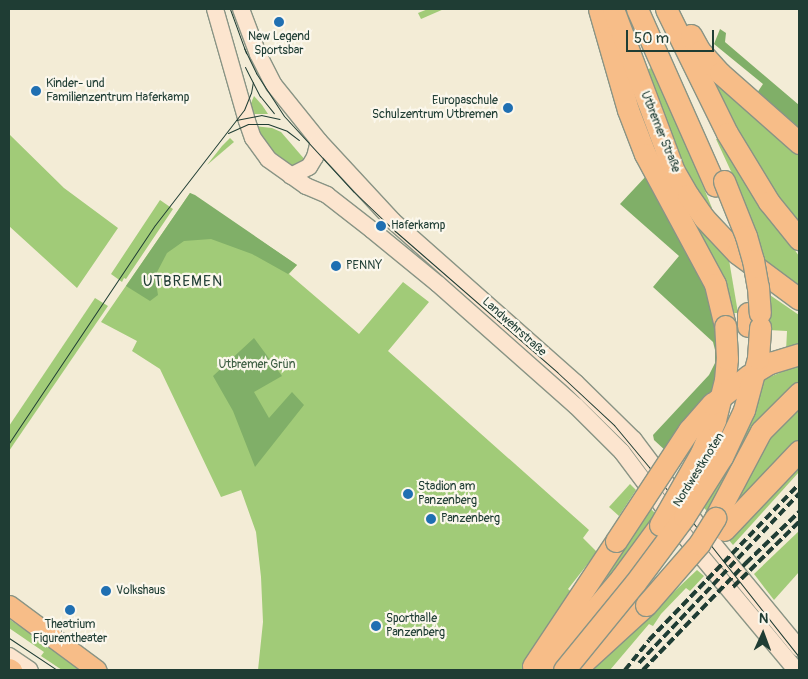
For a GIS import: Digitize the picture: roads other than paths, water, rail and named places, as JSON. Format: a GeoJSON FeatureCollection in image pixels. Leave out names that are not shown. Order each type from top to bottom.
{"type":"FeatureCollection","features":[{"type":"Feature","properties":{"kind":"highway"},"geometry":{"type":"LineString","coordinates":[[599,9],[628,110],[645,154],[715,284],[725,326],[727,359],[725,380],[715,420],[701,453],[660,525]]}},
{"type":"Feature","properties":{"kind":"highway","name":"Utbremer Straße"},"geometry":{"type":"LineString","coordinates":[[614,9],[674,170],[688,195],[704,218],[737,253],[799,299]]}},
{"type":"Feature","properties":{"kind":"highway","name":"Nordwestknoten"},"geometry":{"type":"LineString","coordinates":[[637,9],[720,183]]}},
{"type":"Feature","properties":{"kind":"highway","name":"Nordwestknoten"},"geometry":{"type":"LineString","coordinates":[[564,670],[635,583],[684,516],[722,457],[744,410],[758,358],[754,320],[744,266],[720,183],[647,9]]}},
{"type":"Feature","properties":{"kind":"highway"},"geometry":{"type":"LineString","coordinates":[[666,9],[727,132],[769,202],[799,239]]}},
{"type":"Feature","properties":{"kind":"highway"},"geometry":{"type":"LineString","coordinates":[[680,15],[700,51],[720,73],[799,144]]}},
{"type":"Feature","properties":{"kind":"highway","name":"Nordwestknoten"},"geometry":{"type":"LineString","coordinates":[[543,670],[621,578],[660,525],[678,506],[695,481],[726,425],[740,387],[754,320]]}},
{"type":"Feature","properties":{"kind":"highway"},"geometry":{"type":"LineString","coordinates":[[530,670],[700,417],[748,376],[770,363],[799,354]]}},
{"type":"Feature","properties":{"kind":"highway"},"geometry":{"type":"LineString","coordinates":[[712,524],[761,431],[799,393]]}},
{"type":"Feature","properties":{"kind":"highway"},"geometry":{"type":"LineString","coordinates":[[575,670],[646,604],[712,524],[799,451]]}},
{"type":"Feature","properties":{"kind":"main road"},"geometry":{"type":"LineString","coordinates":[[9,605],[97,670]]}},
{"type":"Feature","properties":{"kind":"street","name":"Landwehrstraße"},"geometry":{"type":"LineString","coordinates":[[215,9],[253,138],[268,160],[291,176],[327,196],[379,236],[445,290],[576,406],[622,452],[687,539],[796,670]]}},
{"type":"Feature","properties":{"kind":"street","name":"Landwehrstraße"},"geometry":{"type":"LineString","coordinates":[[241,9],[258,54],[274,85],[319,141],[393,221],[606,411],[712,524],[799,648]]}},
{"type":"Feature","properties":{"kind":"street"},"geometry":{"type":"LineString","coordinates":[[291,176],[309,167],[315,158],[319,141]]}},
{"type":"Feature","properties":{"kind":"street"},"geometry":{"type":"LineString","coordinates":[[9,656],[30,670]]}},
{"type":"Feature","properties":{"kind":"tram line"},"geometry":{"type":"LineString","coordinates":[[230,9],[246,53]]}},
{"type":"Feature","properties":{"kind":"tram line"},"geometry":{"type":"LineString","coordinates":[[244,48],[256,73],[284,116],[354,192],[395,231],[557,372],[614,425],[799,657]]}},
{"type":"Feature","properties":{"kind":"tram line"},"geometry":{"type":"LineString","coordinates":[[245,67],[260,96],[274,113]]}},
{"type":"Feature","properties":{"kind":"tram line"},"geometry":{"type":"LineString","coordinates":[[9,443],[155,225],[244,110],[253,82]]}},
{"type":"Feature","properties":{"kind":"tram line"},"geometry":{"type":"LineString","coordinates":[[236,120],[261,115],[280,119]]}},
{"type":"Feature","properties":{"kind":"tram line"},"geometry":{"type":"LineString","coordinates":[[228,133],[248,124],[268,124],[287,131],[299,140]]}},
{"type":"Feature","properties":{"kind":"tram line"},"geometry":{"type":"LineString","coordinates":[[9,638],[57,670]]}},
{"type":"Feature","properties":{"kind":"railway"},"geometry":{"type":"LineString","coordinates":[[625,670],[649,640],[799,484]]}},
{"type":"Feature","properties":{"kind":"railway"},"geometry":{"type":"LineString","coordinates":[[639,663],[799,494]]}},
{"type":"Feature","properties":{"kind":"railway"},"geometry":{"type":"LineString","coordinates":[[643,670],[746,563],[799,512]]}},
{"type":"Feature","properties":{"kind":"railway"},"geometry":{"type":"LineString","coordinates":[[733,587],[799,522]]}},
{"type":"Feature","properties":{"kind":"place","name":"New Legend Sportsbar"},"geometry":{"type":"Point","coordinates":[279,22]}},
{"type":"Feature","properties":{"kind":"place","name":"Kinder- und Familienzentrum Haferkamp"},"geometry":{"type":"Point","coordinates":[36,91]}},
{"type":"Feature","properties":{"kind":"place","name":"Europaschule Schulzentrum Utbremen"},"geometry":{"type":"Point","coordinates":[508,108]}},
{"type":"Feature","properties":{"kind":"place","name":"Haferkamp"},"geometry":{"type":"Point","coordinates":[381,226]}},
{"type":"Feature","properties":{"kind":"place","name":"PENNY"},"geometry":{"type":"Point","coordinates":[336,266]}},
{"type":"Feature","properties":{"kind":"place","name":"Stadion am Panzenberg"},"geometry":{"type":"Point","coordinates":[408,494]}},
{"type":"Feature","properties":{"kind":"place","name":"Panzenberg"},"geometry":{"type":"Point","coordinates":[431,519]}},
{"type":"Feature","properties":{"kind":"place","name":"Volkshaus"},"geometry":{"type":"Point","coordinates":[106,591]}},
{"type":"Feature","properties":{"kind":"place","name":"Theatrium Figurentheater"},"geometry":{"type":"Point","coordinates":[70,610]}},
{"type":"Feature","properties":{"kind":"place","name":"Sporthalle Panzenberg"},"geometry":{"type":"Point","coordinates":[376,626]}},
{"type":"Feature","properties":{"kind":"district","name":"UTBREMEN"},"geometry":{"type":"Point","coordinates":[183,282]}},
{"type":"Feature","properties":{"kind":"park label","name":"Utbremer Grün"},"geometry":{"type":"Point","coordinates":[257,365]}}]}
